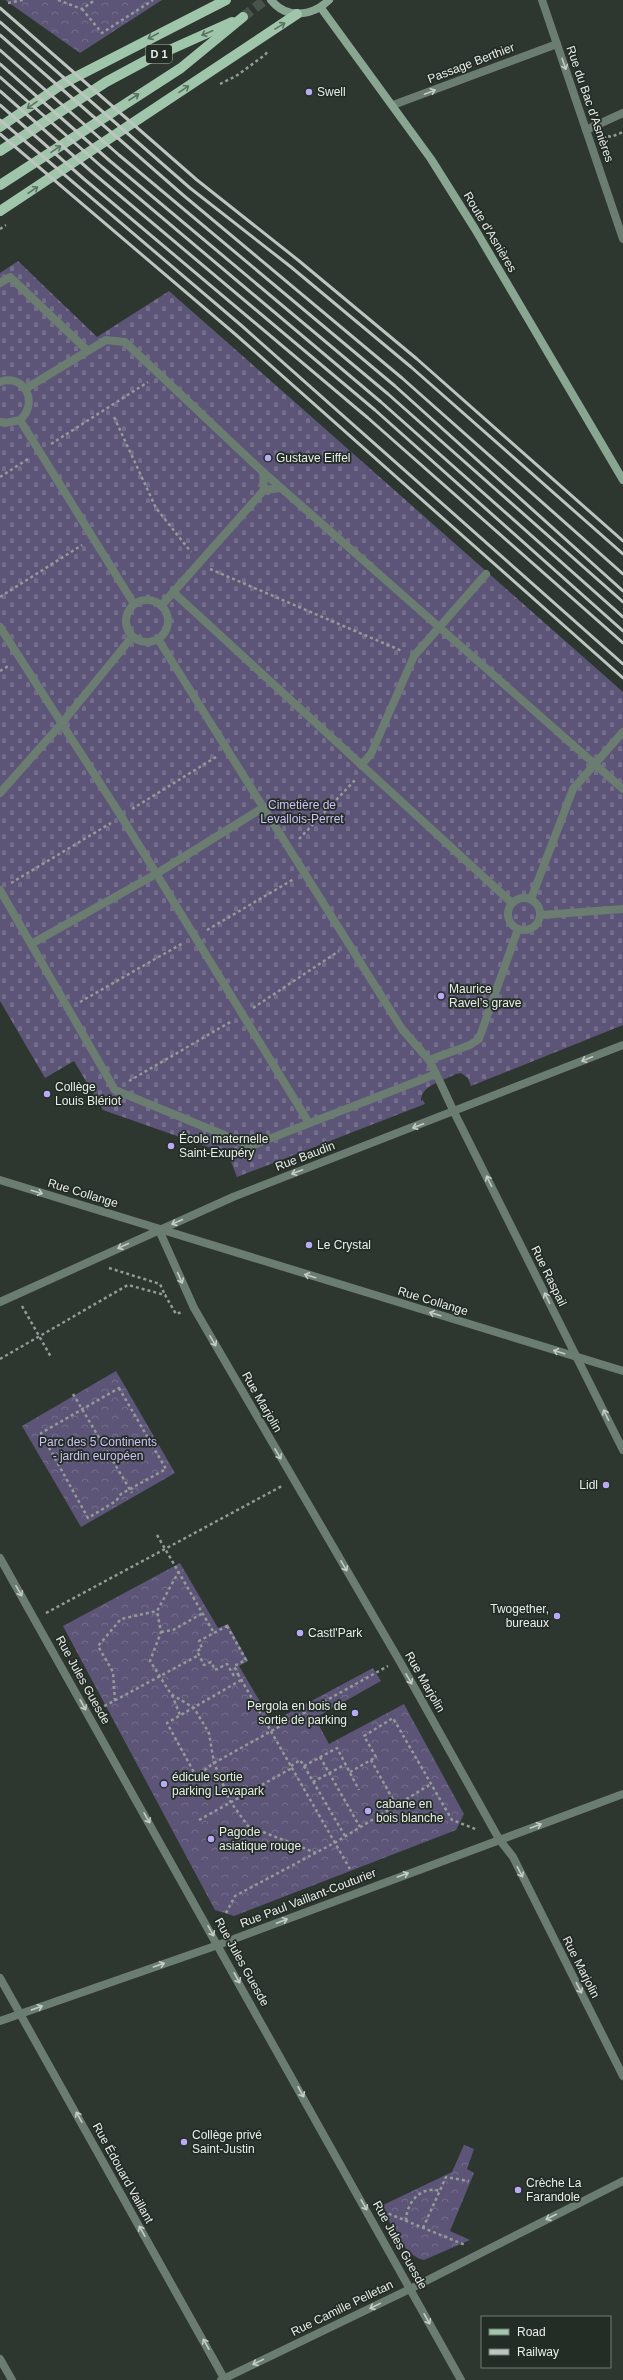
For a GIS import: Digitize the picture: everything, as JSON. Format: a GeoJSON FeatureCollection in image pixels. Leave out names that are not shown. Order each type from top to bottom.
{"type":"FeatureCollection","features":[{"type":"Feature","properties":{"kind":"main road","name":"D 1"},"geometry":{"type":"LineString","coordinates":[[0,127],[64,83],[226,0]]}},
{"type":"Feature","properties":{"kind":"main road"},"geometry":{"type":"LineString","coordinates":[[271,0],[285,11],[297,14],[310,13],[322,8],[329,0]]}},
{"type":"Feature","properties":{"kind":"main road","name":"Route d'Asnières"},"geometry":{"type":"LineString","coordinates":[[322,8],[431,159],[475,229],[623,480]]}},
{"type":"Feature","properties":{"kind":"main road"},"geometry":{"type":"LineString","coordinates":[[0,211],[297,14]]}},
{"type":"Feature","properties":{"kind":"main road","name":"D 1"},"geometry":{"type":"LineString","coordinates":[[0,151],[80,100],[147,60],[243,17],[181,68],[0,185]]}},
{"type":"Feature","properties":{"kind":"street","name":"Rue du Bac d’Asnières"},"geometry":{"type":"LineString","coordinates":[[542,0],[623,239]]}},
{"type":"Feature","properties":{"kind":"street","name":"Passage Berthier"},"geometry":{"type":"LineString","coordinates":[[393,105],[557,44]]}},
{"type":"Feature","properties":{"kind":"street"},"geometry":{"type":"LineString","coordinates":[[586,130],[623,113]]}},
{"type":"Feature","properties":{"kind":"street"},"geometry":{"type":"LineString","coordinates":[[0,283],[10,276],[87,350]]}},
{"type":"Feature","properties":{"kind":"street"},"geometry":{"type":"LineString","coordinates":[[25,389],[87,350],[106,340],[125,342],[158,375],[263,472],[623,789]]}},
{"type":"Feature","properties":{"kind":"street"},"geometry":{"type":"LineString","coordinates":[[0,382],[12,380],[20,384],[25,389],[29,398],[29,407],[20,420],[5,424],[0,422]]}},
{"type":"Feature","properties":{"kind":"street"},"geometry":{"type":"LineString","coordinates":[[20,420],[134,604]]}},
{"type":"Feature","properties":{"kind":"street"},"geometry":{"type":"LineString","coordinates":[[263,472],[264,490]]}},
{"type":"Feature","properties":{"kind":"street"},"geometry":{"type":"LineString","coordinates":[[161,606],[264,490],[281,488]]}},
{"type":"Feature","properties":{"kind":"street"},"geometry":{"type":"LineString","coordinates":[[364,767],[414,656],[486,574]]}},
{"type":"Feature","properties":{"kind":"street"},"geometry":{"type":"LineString","coordinates":[[173,592],[512,903]]}},
{"type":"Feature","properties":{"kind":"street"},"geometry":{"type":"LineString","coordinates":[[148,600],[161,606],[167,615],[168,624],[164,633],[158,639],[149,642],[141,642],[132,637],[127,629],[126,619],[130,608],[134,604],[148,600]]}},
{"type":"Feature","properties":{"kind":"street"},"geometry":{"type":"LineString","coordinates":[[0,627],[62,723],[309,1123]]}},
{"type":"Feature","properties":{"kind":"street"},"geometry":{"type":"LineString","coordinates":[[0,793],[62,723],[132,637]]}},
{"type":"Feature","properties":{"kind":"street","name":"Rue Raspail"},"geometry":{"type":"LineString","coordinates":[[158,639],[402,1029],[429,1060],[623,1450]]}},
{"type":"Feature","properties":{"kind":"street"},"geometry":{"type":"LineString","coordinates":[[531,899],[573,789],[623,732]]}},
{"type":"Feature","properties":{"kind":"street"},"geometry":{"type":"LineString","coordinates":[[32,944],[156,874],[264,807]]}},
{"type":"Feature","properties":{"kind":"street"},"geometry":{"type":"LineString","coordinates":[[0,890],[32,944],[67,1009],[115,1090],[251,1146],[309,1123],[438,1078]]}},
{"type":"Feature","properties":{"kind":"street"},"geometry":{"type":"LineString","coordinates":[[518,899],[531,899],[539,907],[541,915],[535,926],[526,930],[518,929],[510,921],[508,914],[512,903],[518,899]]}},
{"type":"Feature","properties":{"kind":"street"},"geometry":{"type":"LineString","coordinates":[[541,915],[623,909]]}},
{"type":"Feature","properties":{"kind":"street"},"geometry":{"type":"LineString","coordinates":[[429,1060],[470,1045],[479,1039],[518,929]]}},
{"type":"Feature","properties":{"kind":"street","name":"Rue Baudin"},"geometry":{"type":"LineString","coordinates":[[0,1302],[233,1197],[623,1045]]}},
{"type":"Feature","properties":{"kind":"street","name":"Rue Collange"},"geometry":{"type":"LineString","coordinates":[[0,1180],[236,1254],[623,1371]]}},
{"type":"Feature","properties":{"kind":"street","name":"Rue Marjolin"},"geometry":{"type":"LineString","coordinates":[[159,1230],[194,1308],[399,1660],[500,1839],[513,1857],[623,2076]]}},
{"type":"Feature","properties":{"kind":"street","name":"Rue Jules Guesde"},"geometry":{"type":"LineString","coordinates":[[0,1558],[218,1944],[461,2380]]}},
{"type":"Feature","properties":{"kind":"street","name":"Rue Paul Vaillant-Couturier"},"geometry":{"type":"LineString","coordinates":[[0,2022],[218,1944],[623,1794]]}},
{"type":"Feature","properties":{"kind":"street","name":"Rue Édouard Vaillant"},"geometry":{"type":"LineString","coordinates":[[0,1978],[224,2379]]}},
{"type":"Feature","properties":{"kind":"street","name":"Rue Camille Pelletan"},"geometry":{"type":"LineString","coordinates":[[224,2379],[410,2289],[623,2181]]}},
{"type":"Feature","properties":{"kind":"street"},"geometry":{"type":"LineString","coordinates":[[0,2359],[12,2380]]}},
{"type":"Feature","properties":{"kind":"path"},"geometry":{"type":"LineString","coordinates":[[8,3],[23,0]]}},
{"type":"Feature","properties":{"kind":"path"},"geometry":{"type":"LineString","coordinates":[[58,0],[82,9],[102,33],[153,0]]}},
{"type":"Feature","properties":{"kind":"path"},"geometry":{"type":"LineString","coordinates":[[82,9],[95,0]]}},
{"type":"Feature","properties":{"kind":"path"},"geometry":{"type":"LineString","coordinates":[[0,477],[158,375]]}},
{"type":"Feature","properties":{"kind":"path"},"geometry":{"type":"LineString","coordinates":[[114,416],[156,508],[189,550],[211,570],[414,656]]}},
{"type":"Feature","properties":{"kind":"path"},"geometry":{"type":"LineString","coordinates":[[0,597],[93,538]]}},
{"type":"Feature","properties":{"kind":"path"},"geometry":{"type":"LineString","coordinates":[[290,849],[364,767]]}},
{"type":"Feature","properties":{"kind":"path"},"geometry":{"type":"LineString","coordinates":[[105,1270],[110,1268],[160,1284],[176,1314],[194,1308]]}},
{"type":"Feature","properties":{"kind":"path"},"geometry":{"type":"LineString","coordinates":[[0,1359],[128,1285],[165,1295]]}},
{"type":"Feature","properties":{"kind":"path"},"geometry":{"type":"LineString","coordinates":[[16,1295],[51,1357]]}},
{"type":"Feature","properties":{"kind":"path"},"geometry":{"type":"LineString","coordinates":[[24,1308],[31,1305]]}},
{"type":"Feature","properties":{"kind":"path"},"geometry":{"type":"LineString","coordinates":[[119,1388],[166,1469],[130,1489],[88,1518],[41,1433],[119,1388]]}},
{"type":"Feature","properties":{"kind":"path"},"geometry":{"type":"LineString","coordinates":[[73,1394],[132,1493]]}},
{"type":"Feature","properties":{"kind":"path"},"geometry":{"type":"LineString","coordinates":[[35,1618],[256,1502],[293,1480]]}},
{"type":"Feature","properties":{"kind":"path"},"geometry":{"type":"LineString","coordinates":[[157,1536],[214,1633]]}},
{"type":"Feature","properties":{"kind":"path"},"geometry":{"type":"LineString","coordinates":[[178,1571],[157,1611],[161,1632],[150,1661],[172,1694],[180,1715]]}},
{"type":"Feature","properties":{"kind":"path"},"geometry":{"type":"LineString","coordinates":[[115,1701],[113,1672],[98,1646],[122,1619],[157,1611]]}},
{"type":"Feature","properties":{"kind":"path"},"geometry":{"type":"LineString","coordinates":[[161,1632],[173,1630],[203,1613]]}},
{"type":"Feature","properties":{"kind":"path"},"geometry":{"type":"LineString","coordinates":[[238,1674],[234,1676],[227,1664],[216,1670],[211,1662],[204,1665],[197,1651],[202,1648],[199,1641],[227,1626],[246,1660],[234,1666],[238,1674],[241,1680],[336,1842],[350,1869]]}},
{"type":"Feature","properties":{"kind":"path"},"geometry":{"type":"LineString","coordinates":[[88,1715],[161,1677],[199,1655]]}},
{"type":"Feature","properties":{"kind":"path"},"geometry":{"type":"LineString","coordinates":[[241,1680],[166,1723],[196,1776],[214,1763],[399,1660]]}},
{"type":"Feature","properties":{"kind":"path"},"geometry":{"type":"LineString","coordinates":[[172,1694],[194,1708],[209,1733],[214,1763],[230,1801],[248,1826],[316,1853]]}},
{"type":"Feature","properties":{"kind":"path"},"geometry":{"type":"LineString","coordinates":[[350,1772],[376,1757],[364,1736],[393,1718],[452,1820],[460,1823]]}},
{"type":"Feature","properties":{"kind":"path"},"geometry":{"type":"LineString","coordinates":[[304,1766],[337,1748],[359,1790]]}},
{"type":"Feature","properties":{"kind":"path"},"geometry":{"type":"LineString","coordinates":[[320,1757],[360,1827]]}},
{"type":"Feature","properties":{"kind":"path"},"geometry":{"type":"LineString","coordinates":[[199,1820],[292,1767],[300,1760],[345,1836]]}},
{"type":"Feature","properties":{"kind":"path"},"geometry":{"type":"LineString","coordinates":[[371,1760],[396,1805]]}},
{"type":"Feature","properties":{"kind":"path"},"geometry":{"type":"LineString","coordinates":[[313,1782],[346,1764]]}},
{"type":"Feature","properties":{"kind":"path"},"geometry":{"type":"LineString","coordinates":[[226,1913],[235,1896],[336,1842],[431,1784]]}},
{"type":"Feature","properties":{"kind":"path"},"geometry":{"type":"LineString","coordinates":[[423,2228],[446,2177],[469,2180]]}},
{"type":"Feature","properties":{"kind":"path"},"geometry":{"type":"LineString","coordinates":[[406,2221],[408,2204],[415,2197],[434,2189],[440,2191]]}},
{"type":"Feature","properties":{"kind":"path"},"geometry":{"type":"LineString","coordinates":[[371,2218],[387,2213],[459,2244],[486,2250]]}},
{"type":"Feature","properties":{"kind":"green space"},"geometry":{"type":"Polygon","coordinates":[[[5,0],[162,0],[80,53],[5,0]]]}},
{"type":"Feature","properties":{"kind":"green space","name":"Cimetière de Levallois-Perret"},"geometry":{"type":"Polygon","coordinates":[[[18,261],[97,337],[169,291],[623,692],[623,1025],[471,1086],[468,1078],[461,1073],[456,1074],[429,1087],[422,1096],[421,1101],[423,1100],[425,1104],[237,1177],[228,1154],[103,1110],[74,1061],[45,1078],[0,1001],[0,273],[18,261]]]}},
{"type":"Feature","properties":{"kind":"green space","name":"Parc des 5 Continents - jardin européen"},"geometry":{"type":"Polygon","coordinates":[[[116,1371],[175,1473],[81,1527],[22,1426],[116,1371]]]}},
{"type":"Feature","properties":{"kind":"green space"},"geometry":{"type":"Polygon","coordinates":[[[180,1563],[218,1628],[228,1624],[248,1661],[239,1666],[272,1722],[373,1668],[381,1681],[315,1718],[329,1744],[404,1704],[464,1814],[456,1830],[234,1916],[215,1910],[63,1626],[180,1563]]]}},
{"type":"Feature","properties":{"kind":"green space"},"geometry":{"type":"Polygon","coordinates":[[[464,2145],[474,2149],[467,2169],[474,2173],[450,2231],[470,2240],[424,2260],[417,2257],[404,2246],[393,2230],[381,2206],[452,2172],[464,2145]]]}},
{"type":"Feature","properties":{"kind":"tunnel"},"geometry":{"type":"LineString","coordinates":[[243,17],[265,0]]}},
{"type":"Feature","properties":{"kind":"railway"},"geometry":{"type":"LineString","coordinates":[[0,8],[197,180],[298,260],[417,359],[623,541]]}},
{"type":"Feature","properties":{"kind":"railway"},"geometry":{"type":"LineString","coordinates":[[0,22],[190,188],[291,267],[411,367],[623,554]]}},
{"type":"Feature","properties":{"kind":"railway"},"geometry":{"type":"LineString","coordinates":[[0,35],[183,195],[402,378],[623,574]]}},
{"type":"Feature","properties":{"kind":"railway"},"geometry":{"type":"LineString","coordinates":[[0,50],[119,155],[395,386],[623,591]]}},
{"type":"Feature","properties":{"kind":"railway"},"geometry":{"type":"LineString","coordinates":[[0,64],[110,161],[388,394],[623,602]]}},
{"type":"Feature","properties":{"kind":"railway"},"geometry":{"type":"LineString","coordinates":[[0,77],[102,167],[381,402],[623,617]]}},
{"type":"Feature","properties":{"kind":"railway"},"geometry":{"type":"LineString","coordinates":[[0,91],[93,173],[375,410],[623,631]]}},
{"type":"Feature","properties":{"kind":"railway"},"geometry":{"type":"LineString","coordinates":[[0,105],[84,179],[368,418],[623,643]]}},
{"type":"Feature","properties":{"kind":"railway"},"geometry":{"type":"LineString","coordinates":[[0,120],[242,326],[623,664]]}},
{"type":"Feature","properties":{"kind":"railway"},"geometry":{"type":"LineString","coordinates":[[0,134],[235,334],[623,678]]}},
{"type":"Feature","properties":{"kind":"place","name":"Swell"},"geometry":{"type":"Point","coordinates":[309,92]}},
{"type":"Feature","properties":{"kind":"place","name":"Gustave Eiffel"},"geometry":{"type":"Point","coordinates":[268,458]}},
{"type":"Feature","properties":{"kind":"place","name":"Maurice Ravel’s grave"},"geometry":{"type":"Point","coordinates":[441,996]}},
{"type":"Feature","properties":{"kind":"place","name":"Collège Louis Blériot"},"geometry":{"type":"Point","coordinates":[47,1094]}},
{"type":"Feature","properties":{"kind":"place","name":"École maternelle Saint-Exupéry"},"geometry":{"type":"Point","coordinates":[171,1146]}},
{"type":"Feature","properties":{"kind":"place","name":"Le Crystal"},"geometry":{"type":"Point","coordinates":[309,1245]}},
{"type":"Feature","properties":{"kind":"place","name":"Lidl"},"geometry":{"type":"Point","coordinates":[606,1485]}},
{"type":"Feature","properties":{"kind":"place","name":"Twogether, bureaux"},"geometry":{"type":"Point","coordinates":[557,1616]}},
{"type":"Feature","properties":{"kind":"place","name":"Castl'Park"},"geometry":{"type":"Point","coordinates":[300,1633]}},
{"type":"Feature","properties":{"kind":"place","name":"Pergola en bois de sortie de parking"},"geometry":{"type":"Point","coordinates":[355,1713]}},
{"type":"Feature","properties":{"kind":"place","name":"édicule sortie parking Levapark"},"geometry":{"type":"Point","coordinates":[164,1784]}},
{"type":"Feature","properties":{"kind":"place","name":"cabane en bois blanche"},"geometry":{"type":"Point","coordinates":[368,1811]}},
{"type":"Feature","properties":{"kind":"place","name":"Pagode asiatique rouge"},"geometry":{"type":"Point","coordinates":[211,1839]}},
{"type":"Feature","properties":{"kind":"place","name":"Collège privé Saint-Justin"},"geometry":{"type":"Point","coordinates":[184,2142]}},
{"type":"Feature","properties":{"kind":"place","name":"Crèche La Farandole"},"geometry":{"type":"Point","coordinates":[518,2190]}}]}
